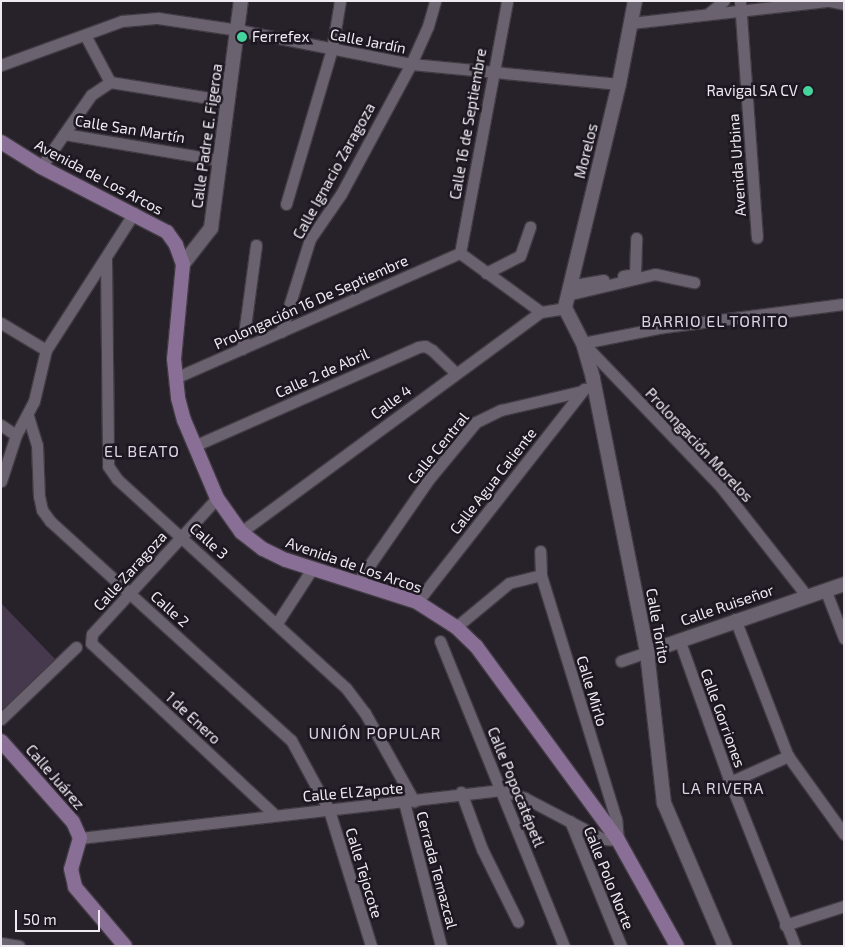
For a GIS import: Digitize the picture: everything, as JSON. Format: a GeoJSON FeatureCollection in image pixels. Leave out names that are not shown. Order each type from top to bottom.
{"type":"FeatureCollection","features":[{"type":"Feature","properties":{"kind":"main road","name":"Avenida de Los Arcos"},"geometry":{"type":"LineString","coordinates":[[1,142],[41,167],[134,213],[167,232],[176,245],[183,264],[174,378],[184,420],[217,498],[241,532],[263,549],[312,569],[417,602],[456,627],[494,670],[618,840],[677,946]]}},
{"type":"Feature","properties":{"kind":"main road","name":"Calle Juárez"},"geometry":{"type":"LineString","coordinates":[[1,741],[73,822],[80,838]]}},
{"type":"Feature","properties":{"kind":"main road"},"geometry":{"type":"LineString","coordinates":[[80,838],[71,869],[75,887],[125,946]]}},
{"type":"Feature","properties":{"kind":"street","name":"Calle Padre E. Figeroa"},"geometry":{"type":"LineString","coordinates":[[183,264],[211,228],[241,1]]}},
{"type":"Feature","properties":{"kind":"street"},"geometry":{"type":"LineString","coordinates":[[286,204],[332,49],[340,1]]}},
{"type":"Feature","properties":{"kind":"street","name":"Calle Ignacio Zaragoza"},"geometry":{"type":"LineString","coordinates":[[281,332],[310,239],[341,194],[410,64],[428,26],[435,1]]}},
{"type":"Feature","properties":{"kind":"street","name":"Calle 16 de Septiembre"},"geometry":{"type":"LineString","coordinates":[[460,253],[507,1]]}},
{"type":"Feature","properties":{"kind":"street","name":"Morelos"},"geometry":{"type":"LineString","coordinates":[[567,296],[619,84],[635,1]]}},
{"type":"Feature","properties":{"kind":"street"},"geometry":{"type":"LineString","coordinates":[[709,13],[724,1]]}},
{"type":"Feature","properties":{"kind":"street"},"geometry":{"type":"LineString","coordinates":[[631,23],[709,13],[740,6],[829,1],[844,4]]}},
{"type":"Feature","properties":{"kind":"street","name":"Avenida Urbina"},"geometry":{"type":"LineString","coordinates":[[740,6],[757,237]]}},
{"type":"Feature","properties":{"kind":"street","name":"Calle Jardín"},"geometry":{"type":"LineString","coordinates":[[1,65],[122,21],[146,18],[238,30],[410,64],[619,84]]}},
{"type":"Feature","properties":{"kind":"street"},"geometry":{"type":"LineString","coordinates":[[85,34],[110,82]]}},
{"type":"Feature","properties":{"kind":"street"},"geometry":{"type":"LineString","coordinates":[[41,167],[91,95],[110,82],[228,101]]}},
{"type":"Feature","properties":{"kind":"street","name":"Calle San Martín"},"geometry":{"type":"LineString","coordinates":[[64,134],[220,160]]}},
{"type":"Feature","properties":{"kind":"street"},"geometry":{"type":"LineString","coordinates":[[1,481],[16,435],[28,416],[46,350],[134,213]]}},
{"type":"Feature","properties":{"kind":"street"},"geometry":{"type":"LineString","coordinates":[[486,273],[520,256],[530,227]]}},
{"type":"Feature","properties":{"kind":"street"},"geometry":{"type":"LineString","coordinates":[[567,296],[635,274],[636,238]]}},
{"type":"Feature","properties":{"kind":"street"},"geometry":{"type":"LineString","coordinates":[[242,349],[256,246]]}},
{"type":"Feature","properties":{"kind":"street"},"geometry":{"type":"LineString","coordinates":[[460,253],[541,312]]}},
{"type":"Feature","properties":{"kind":"street","name":"Prolongación 16 De Septiembre"},"geometry":{"type":"LineString","coordinates":[[174,378],[460,253]]}},
{"type":"Feature","properties":{"kind":"street","name":"Calle 3"},"geometry":{"type":"LineString","coordinates":[[106,259],[108,466],[117,479],[277,623],[356,700],[409,802]]}},
{"type":"Feature","properties":{"kind":"street"},"geometry":{"type":"LineString","coordinates":[[567,296],[655,274],[694,282]]}},
{"type":"Feature","properties":{"kind":"street","name":"Calle 4"},"geometry":{"type":"LineString","coordinates":[[241,532],[456,373],[541,312],[567,296]]}},
{"type":"Feature","properties":{"kind":"street","name":"Calle Torito"},"geometry":{"type":"LineString","coordinates":[[567,296],[593,379],[647,652],[664,803],[725,946]]}},
{"type":"Feature","properties":{"kind":"street"},"geometry":{"type":"LineString","coordinates":[[583,343],[664,327],[844,304]]}},
{"type":"Feature","properties":{"kind":"street"},"geometry":{"type":"LineString","coordinates":[[1,324],[46,350]]}},
{"type":"Feature","properties":{"kind":"street","name":"Prolongación Morelos"},"geometry":{"type":"LineString","coordinates":[[583,343],[721,487],[806,595]]}},
{"type":"Feature","properties":{"kind":"street","name":"Calle 2 de Abril"},"geometry":{"type":"LineString","coordinates":[[194,446],[418,347],[425,346],[432,350],[456,373]]}},
{"type":"Feature","properties":{"kind":"street","name":"Calle Agua Caliente"},"geometry":{"type":"LineString","coordinates":[[417,602],[593,379]]}},
{"type":"Feature","properties":{"kind":"street","name":"Calle Central"},"geometry":{"type":"LineString","coordinates":[[357,583],[429,479],[476,422],[501,410],[582,391]]}},
{"type":"Feature","properties":{"kind":"street","name":"Calle 2"},"geometry":{"type":"LineString","coordinates":[[28,416],[37,445],[42,510],[130,594],[276,723],[304,760],[329,810]]}},
{"type":"Feature","properties":{"kind":"street"},"geometry":{"type":"LineString","coordinates":[[1,425],[16,435]]}},
{"type":"Feature","properties":{"kind":"street","name":"Calle Zaragoza"},"geometry":{"type":"LineString","coordinates":[[91,643],[92,634],[217,498]]}},
{"type":"Feature","properties":{"kind":"street","name":"Calle Mirlo"},"geometry":{"type":"LineString","coordinates":[[540,552],[541,574],[616,819],[618,840]]}},
{"type":"Feature","properties":{"kind":"street"},"geometry":{"type":"LineString","coordinates":[[277,623],[312,569]]}},
{"type":"Feature","properties":{"kind":"street"},"geometry":{"type":"LineString","coordinates":[[456,627],[509,583],[541,574]]}},
{"type":"Feature","properties":{"kind":"street","name":"Calle Ruiseñor"},"geometry":{"type":"LineString","coordinates":[[621,661],[735,619],[844,584]]}},
{"type":"Feature","properties":{"kind":"street"},"geometry":{"type":"LineString","coordinates":[[825,589],[844,638]]}},
{"type":"Feature","properties":{"kind":"street"},"geometry":{"type":"LineString","coordinates":[[735,619],[788,756],[844,834]]}},
{"type":"Feature","properties":{"kind":"street","name":"Calle Gorriones"},"geometry":{"type":"LineString","coordinates":[[679,639],[730,782],[785,925],[795,946]]}},
{"type":"Feature","properties":{"kind":"street","name":"Calle Popocatépetl"},"geometry":{"type":"LineString","coordinates":[[440,640],[564,946]]}},
{"type":"Feature","properties":{"kind":"street","name":"1 de Enero"},"geometry":{"type":"LineString","coordinates":[[91,643],[274,814]]}},
{"type":"Feature","properties":{"kind":"street"},"geometry":{"type":"LineString","coordinates":[[1,719],[76,647]]}},
{"type":"Feature","properties":{"kind":"street"},"geometry":{"type":"LineString","coordinates":[[730,782],[788,756]]}},
{"type":"Feature","properties":{"kind":"street","name":"Calle El Zapote"},"geometry":{"type":"LineString","coordinates":[[80,838],[274,814],[409,802],[461,792],[501,790],[525,798],[603,839],[618,840]]}},
{"type":"Feature","properties":{"kind":"street"},"geometry":{"type":"LineString","coordinates":[[461,792],[482,849],[518,922]]}},
{"type":"Feature","properties":{"kind":"street","name":"Cerrada Temazcal"},"geometry":{"type":"LineString","coordinates":[[409,802],[441,946]]}},
{"type":"Feature","properties":{"kind":"street","name":"Calle Tejocote"},"geometry":{"type":"LineString","coordinates":[[329,810],[371,946]]}},
{"type":"Feature","properties":{"kind":"street","name":"Calle Polo Norte"},"geometry":{"type":"LineString","coordinates":[[570,821],[621,946]]}},
{"type":"Feature","properties":{"kind":"street"},"geometry":{"type":"LineString","coordinates":[[785,925],[844,906]]}},
{"type":"Feature","properties":{"kind":"street"},"geometry":{"type":"LineString","coordinates":[[1,943],[18,946]]}},
{"type":"Feature","properties":{"kind":"shaded area"},"geometry":{"type":"Polygon","coordinates":[[[1,603],[56,660],[4,710],[1,707],[1,603]]]}},
{"type":"Feature","properties":{"kind":"place","name":"Ferrefex"},"geometry":{"type":"Point","coordinates":[242,37]}},
{"type":"Feature","properties":{"kind":"place","name":"Ravigal SA CV"},"geometry":{"type":"Point","coordinates":[808,91]}},
{"type":"Feature","properties":{"kind":"district","name":"BARRIO EL TORITO"},"geometry":{"type":"Point","coordinates":[715,321]}},
{"type":"Feature","properties":{"kind":"district","name":"EL BEATO"},"geometry":{"type":"Point","coordinates":[142,451]}},
{"type":"Feature","properties":{"kind":"district","name":"UNIÓN POPULAR"},"geometry":{"type":"Point","coordinates":[375,733]}},
{"type":"Feature","properties":{"kind":"district","name":"LA RIVERA"},"geometry":{"type":"Point","coordinates":[723,788]}}]}
